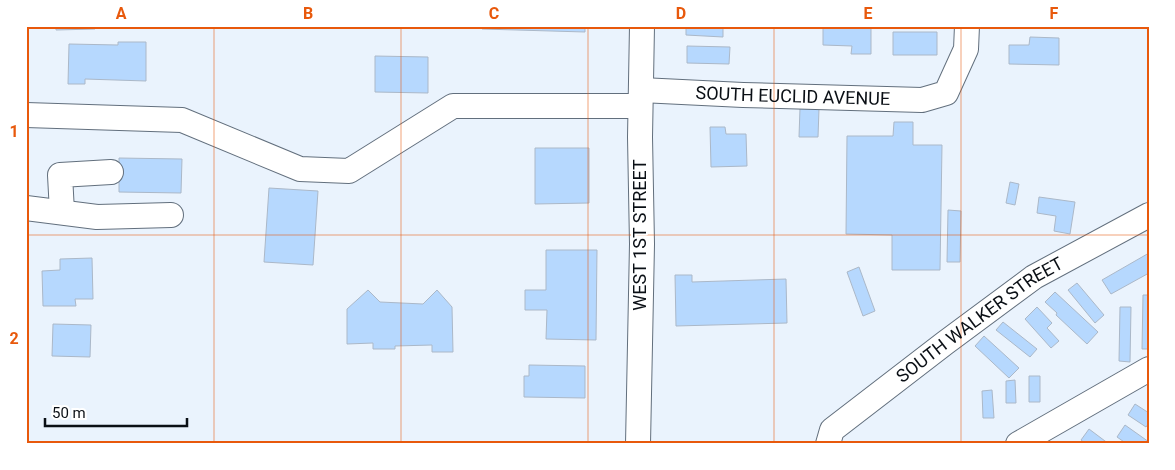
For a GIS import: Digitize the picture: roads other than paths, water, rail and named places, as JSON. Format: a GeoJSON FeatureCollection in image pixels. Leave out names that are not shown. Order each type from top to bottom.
{"type":"FeatureCollection","features":[{"type":"Feature","properties":{"kind":"street","name":"WEST 1ST STREET"},"geometry":{"type":"LineString","coordinates":[[638,444],[642,244],[640,98],[642,26]]}},
{"type":"Feature","properties":{"kind":"street","name":"SOUTH EUCLID AVENUE"},"geometry":{"type":"LineString","coordinates":[[26,115],[182,120],[300,169],[349,171],[452,106],[753,95],[922,100],[946,93],[966,49],[967,26]]}},
{"type":"Feature","properties":{"kind":"street"},"geometry":{"type":"LineString","coordinates":[[62,212],[60,175],[111,172]]}},
{"type":"Feature","properties":{"kind":"street"},"geometry":{"type":"LineString","coordinates":[[26,208],[96,217],[172,215]]}},
{"type":"Feature","properties":{"kind":"street","name":"SOUTH WALKER STREET"},"geometry":{"type":"LineString","coordinates":[[828,444],[832,430],[1034,277],[1149,215]]}},
{"type":"Feature","properties":{"kind":"street"},"geometry":{"type":"LineString","coordinates":[[1018,444],[1149,369]]}}]}
